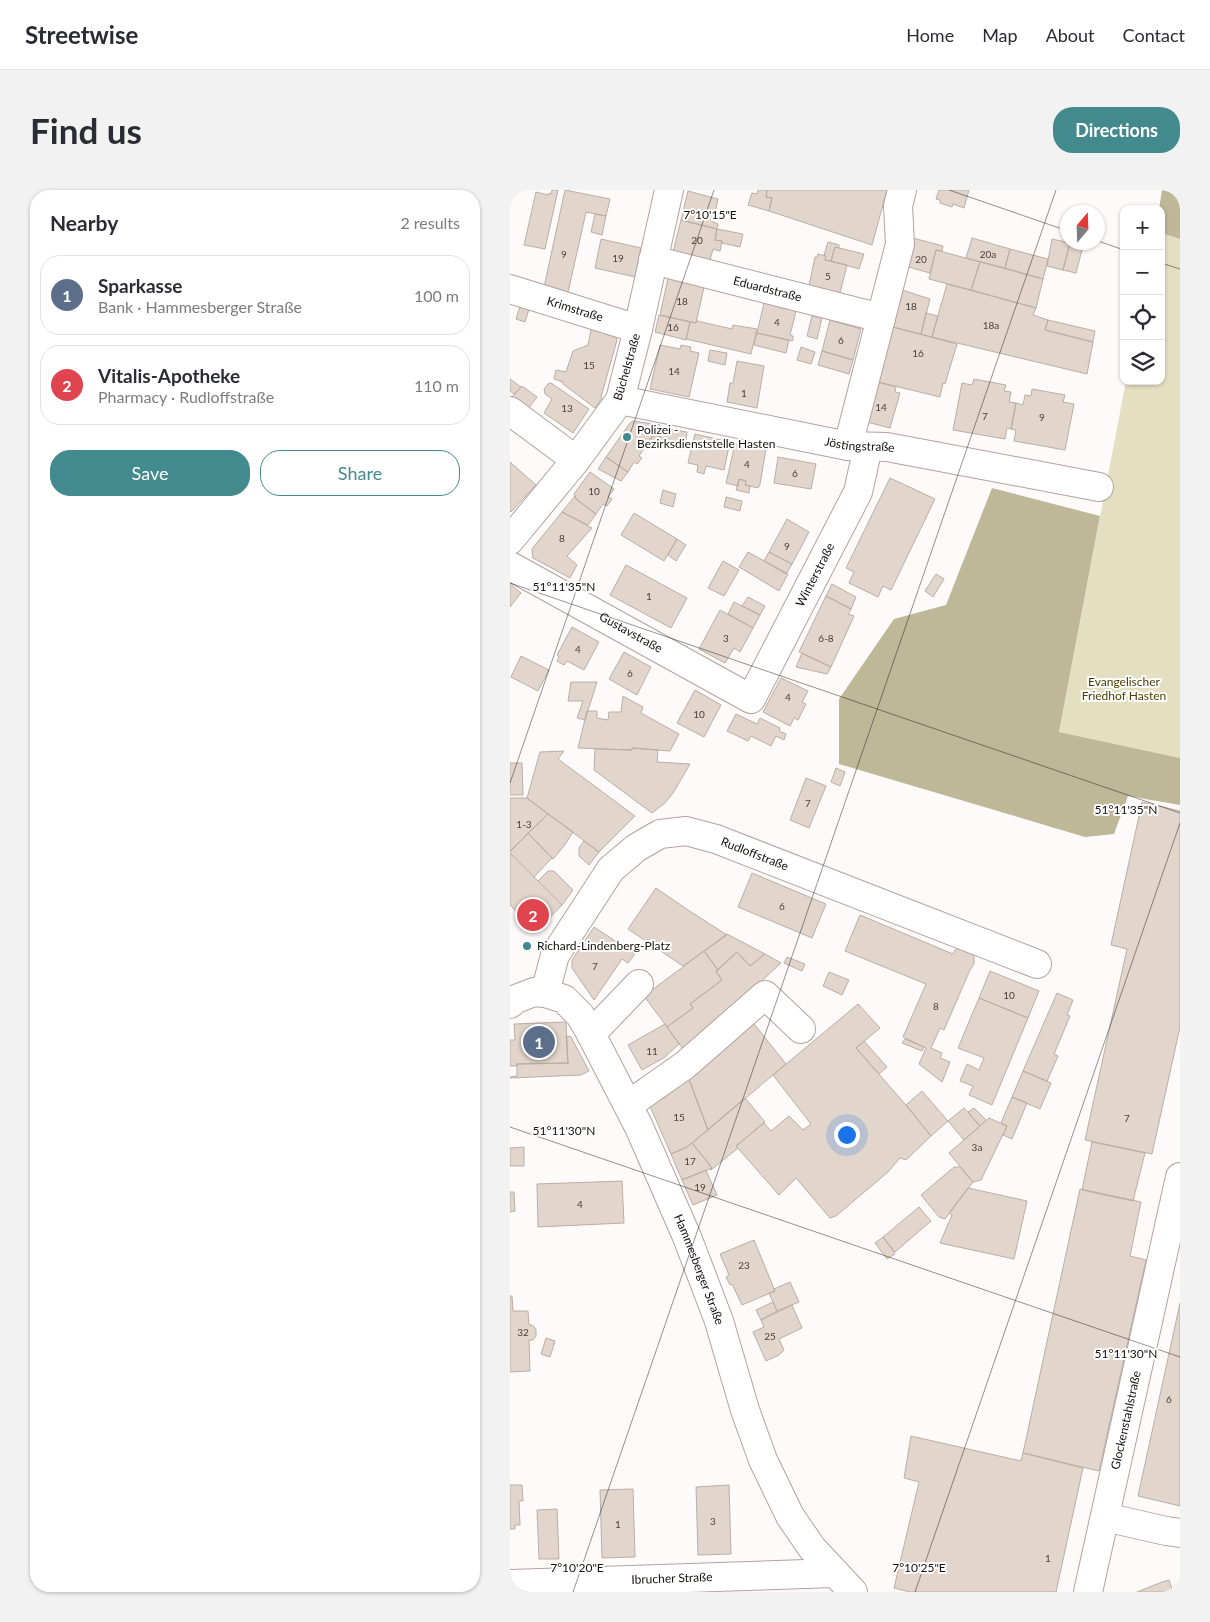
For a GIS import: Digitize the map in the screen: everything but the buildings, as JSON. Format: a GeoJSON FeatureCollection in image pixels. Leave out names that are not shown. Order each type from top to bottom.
{"type":"FeatureCollection","features":[{"type":"Feature","properties":{"kind":"street","name":"Büchelstraße"},"geometry":{"type":"LineString","coordinates":[[510,540],[576,460],[620,400],[669,190]]}},
{"type":"Feature","properties":{"kind":"street","name":"Winterstraße"},"geometry":{"type":"LineString","coordinates":[[751,699],[858,492],[858,447],[881,318],[900,244],[898,206],[902,190]]}},
{"type":"Feature","properties":{"kind":"street","name":"Eduardstraße"},"geometry":{"type":"LineString","coordinates":[[653,260],[881,318]]}},
{"type":"Feature","properties":{"kind":"street","name":"Krimstraße"},"geometry":{"type":"LineString","coordinates":[[510,289],[638,329]]}},
{"type":"Feature","properties":{"kind":"street","name":"Jöstingstraße"},"geometry":{"type":"LineString","coordinates":[[620,400],[858,447],[887,447],[1099,487]]}},
{"type":"Feature","properties":{"kind":"street"},"geometry":{"type":"LineString","coordinates":[[510,410],[576,460]]}},
{"type":"Feature","properties":{"kind":"street","name":"Gustavstraße"},"geometry":{"type":"LineString","coordinates":[[510,566],[751,699]]}},
{"type":"Feature","properties":{"kind":"street","name":"Rudloffstraße"},"geometry":{"type":"LineString","coordinates":[[545,993],[555,956],[611,869],[636,848],[660,834],[686,831],[716,839],[1037,964]]}},
{"type":"Feature","properties":{"kind":"street"},"geometry":{"type":"LineString","coordinates":[[590,1034],[639,984]]}},
{"type":"Feature","properties":{"kind":"street"},"geometry":{"type":"LineString","coordinates":[[510,1004],[516,999],[534,992],[545,993]]}},
{"type":"Feature","properties":{"kind":"street","name":"Hammesberger Straße"},"geometry":{"type":"LineString","coordinates":[[545,993],[564,999],[580,1015],[628,1105],[687,1237],[716,1313],[745,1410],[763,1460],[790,1516],[812,1548],[844,1583]]}},
{"type":"Feature","properties":{"kind":"street"},"geometry":{"type":"LineString","coordinates":[[628,1105],[685,1065],[765,995],[801,1029]]}},
{"type":"Feature","properties":{"kind":"street","name":"Glockenstahlstraße"},"geometry":{"type":"LineString","coordinates":[[1088,1592],[1172,1252],[1180,1177]]}},
{"type":"Feature","properties":{"kind":"street"},"geometry":{"type":"LineString","coordinates":[[1105,1517],[1166,1532],[1180,1533]]}},
{"type":"Feature","properties":{"kind":"street","name":"Ibrucher Straße"},"geometry":{"type":"LineString","coordinates":[[510,1584],[844,1583]]}},
{"type":"Feature","properties":{"kind":"green space","name":"Evangelischer Friedhof Hasten"},"geometry":{"type":"Polygon","coordinates":[[[1165,234],[1180,239],[1180,758],[1059,732],[1125,385],[1165,385],[1165,234]]]}},
{"type":"Feature","properties":{"kind":"shaded area"},"geometry":{"type":"Polygon","coordinates":[[[1162,190],[1180,190],[1180,239],[1165,234],[1165,205],[1160,205],[1162,190]]]}},
{"type":"Feature","properties":{"kind":"shaded area"},"geometry":{"type":"Polygon","coordinates":[[[992,488],[1100,516],[1059,732],[1180,758],[1180,805],[1128,796],[1114,834],[1085,837],[839,764],[839,699],[894,619],[946,605],[992,488]]]}},
{"type":"Feature","properties":{"kind":"place","name":"Polizei - Bezirksdienststelle Hasten"},"geometry":{"type":"Point","coordinates":[627,437]}},
{"type":"Feature","properties":{"kind":"place","name":"Vitalis-Apotheke"},"geometry":{"type":"Point","coordinates":[533,915]}},
{"type":"Feature","properties":{"kind":"place","name":"Richard-Lindenberg-Platz"},"geometry":{"type":"Point","coordinates":[527,946]}},
{"type":"Feature","properties":{"kind":"place","name":"Sparkasse"},"geometry":{"type":"Point","coordinates":[539,1042]}}]}
